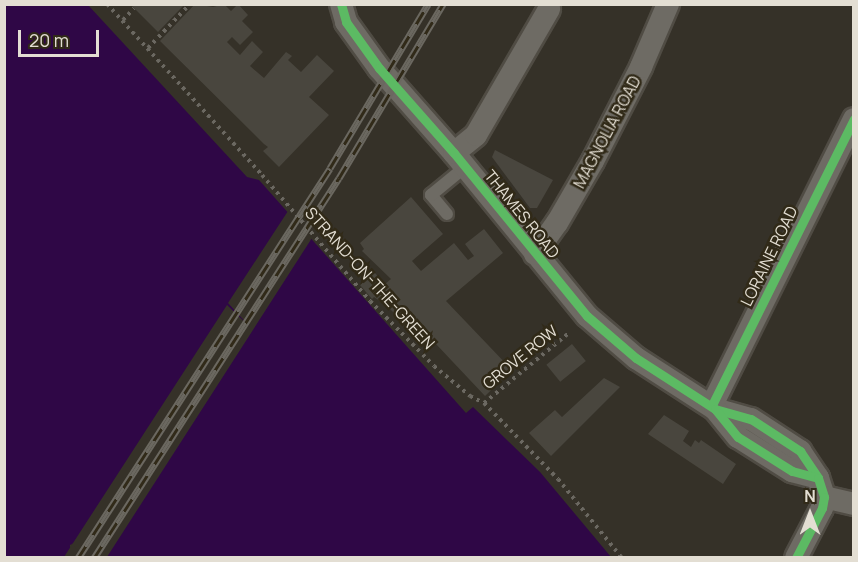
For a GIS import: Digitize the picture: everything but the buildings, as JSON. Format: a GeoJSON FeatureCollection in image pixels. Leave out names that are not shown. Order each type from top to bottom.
{"type":"FeatureCollection","features":[{"type":"Feature","properties":{"kind":"street","name":"THAMES ROAD"},"geometry":{"type":"LineString","coordinates":[[341,4],[346,22],[379,68],[460,160],[587,316],[636,358],[714,407],[751,419],[800,451],[821,488]]}},
{"type":"Feature","properties":{"kind":"street","name":"MAGNOLIA ROAD"},"geometry":{"type":"LineString","coordinates":[[535,254],[557,223],[593,161],[641,67],[668,4]]}},
{"type":"Feature","properties":{"kind":"street"},"geometry":{"type":"LineString","coordinates":[[460,160],[549,9]]}},
{"type":"Feature","properties":{"kind":"street","name":"LORAINE ROAD"},"geometry":{"type":"LineString","coordinates":[[714,407],[854,119]]}},
{"type":"Feature","properties":{"kind":"street"},"geometry":{"type":"LineString","coordinates":[[796,558],[818,519],[821,488],[854,504]]}},
{"type":"Feature","properties":{"kind":"lane"},"geometry":{"type":"LineString","coordinates":[[447,214],[431,195],[460,160]]}},
{"type":"Feature","properties":{"kind":"path"},"geometry":{"type":"LineString","coordinates":[[148,48],[190,4]]}},
{"type":"Feature","properties":{"kind":"path"},"geometry":{"type":"LineString","coordinates":[[123,20],[134,8]]}},
{"type":"Feature","properties":{"kind":"shaded area"},"geometry":{"type":"Polygon","coordinates":[[[4,5],[88,5],[247,177],[259,180],[466,413],[473,407],[540,472],[611,557],[91,558],[74,543],[70,545],[70,548],[81,557],[5,557],[4,5]]]}},
{"type":"Feature","properties":{"kind":"pier"},"geometry":{"type":"Polygon","coordinates":[[[288,211],[312,238],[107,557],[87,558],[74,546],[84,558],[64,557],[227,305],[250,327],[228,303],[288,211]]]}},
{"type":"Feature","properties":{"kind":"railway"},"geometry":{"type":"LineString","coordinates":[[78,558],[330,168],[428,4]]}},
{"type":"Feature","properties":{"kind":"railway"},"geometry":{"type":"LineString","coordinates":[[94,558],[339,178],[443,4]]}},
{"type":"Feature","properties":{"kind":"cycle path"},"geometry":{"type":"LineString","coordinates":[[341,4],[346,22],[379,68],[454,153],[587,316],[636,358],[715,409],[751,419],[800,451],[818,478]]}},
{"type":"Feature","properties":{"kind":"cycle path"},"geometry":{"type":"LineString","coordinates":[[712,405],[854,119]]}},
{"type":"Feature","properties":{"kind":"cycle path"},"geometry":{"type":"LineString","coordinates":[[715,409],[738,437],[792,471],[818,478],[824,497],[822,508],[796,558]]}}]}
